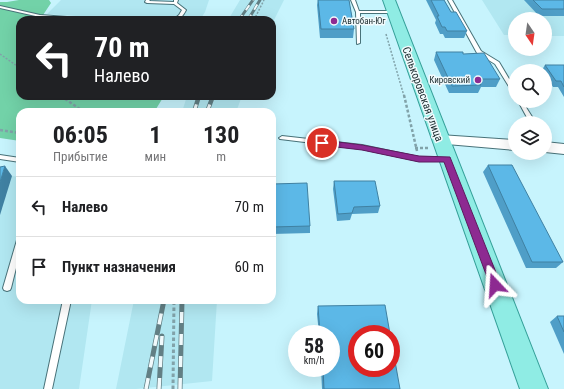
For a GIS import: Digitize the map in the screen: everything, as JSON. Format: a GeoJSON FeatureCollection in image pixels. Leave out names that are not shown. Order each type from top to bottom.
{"type":"FeatureCollection","features":[{"type":"Feature","properties":{"kind":"main road","name":"Селькоровская улица"},"geometry":{"type":"LineString","coordinates":[[387,8],[444,150],[534,389]]}},
{"type":"Feature","properties":{"kind":"street"},"geometry":{"type":"LineString","coordinates":[[444,150],[508,145]]}},
{"type":"Feature","properties":{"kind":"street"},"geometry":{"type":"LineString","coordinates":[[552,147],[564,149]]}},
{"type":"Feature","properties":{"kind":"lane"},"geometry":{"type":"LineString","coordinates":[[148,0],[147,2],[176,2],[184,10],[181,16]]}},
{"type":"Feature","properties":{"kind":"lane"},"geometry":{"type":"LineString","coordinates":[[353,0],[358,12],[358,43]]}},
{"type":"Feature","properties":{"kind":"lane"},"geometry":{"type":"LineString","coordinates":[[450,0],[479,52],[497,63],[508,81]]}},
{"type":"Feature","properties":{"kind":"lane"},"geometry":{"type":"LineString","coordinates":[[0,7],[40,16]]}},
{"type":"Feature","properties":{"kind":"lane"},"geometry":{"type":"LineString","coordinates":[[358,12],[387,8]]}},
{"type":"Feature","properties":{"kind":"lane"},"geometry":{"type":"LineString","coordinates":[[282,138],[362,147],[419,159],[444,150]]}},
{"type":"Feature","properties":{"kind":"lane"},"geometry":{"type":"LineString","coordinates":[[0,157],[16,159]]}},
{"type":"Feature","properties":{"kind":"lane"},"geometry":{"type":"LineString","coordinates":[[6,288],[16,254]]}},
{"type":"Feature","properties":{"kind":"lane"},"geometry":{"type":"LineString","coordinates":[[48,389],[66,304]]}},
{"type":"Feature","properties":{"kind":"path"},"geometry":{"type":"LineString","coordinates":[[256,16],[264,0]]}},
{"type":"Feature","properties":{"kind":"path"},"geometry":{"type":"LineString","coordinates":[[387,8],[419,159]]}},
{"type":"Feature","properties":{"kind":"path"},"geometry":{"type":"LineString","coordinates":[[0,54],[16,65]]}},
{"type":"Feature","properties":{"kind":"path"},"geometry":{"type":"LineString","coordinates":[[67,100],[78,108]]}},
{"type":"Feature","properties":{"kind":"path"},"geometry":{"type":"LineString","coordinates":[[0,130],[16,132]]}},
{"type":"Feature","properties":{"kind":"path"},"geometry":{"type":"LineString","coordinates":[[173,389],[174,304]]}},
{"type":"Feature","properties":{"kind":"shaded area"},"geometry":{"type":"Polygon","coordinates":[[[61,0],[209,0],[202,16],[76,16],[47,14],[61,0]]]}},
{"type":"Feature","properties":{"kind":"shaded area"},"geometry":{"type":"Polygon","coordinates":[[[240,0],[284,0],[276,16],[230,16],[240,0]]]}},
{"type":"Feature","properties":{"kind":"shaded area"},"geometry":{"type":"Polygon","coordinates":[[[482,0],[564,0],[564,36],[552,36],[552,12],[508,12],[508,35],[504,35],[482,0]]]}},
{"type":"Feature","properties":{"kind":"shaded area"},"geometry":{"type":"Polygon","coordinates":[[[186,100],[240,100],[238,108],[183,108],[186,100]]]}},
{"type":"Feature","properties":{"kind":"shaded area"},"geometry":{"type":"Polygon","coordinates":[[[16,176],[16,304],[91,304],[79,389],[0,389],[0,177],[16,176]]]}},
{"type":"Feature","properties":{"kind":"shaded area"},"geometry":{"type":"Polygon","coordinates":[[[133,304],[217,304],[212,381],[136,389],[116,389],[133,304]]]}},
{"type":"Feature","properties":{"kind":"green space"},"geometry":{"type":"Polygon","coordinates":[[[19,0],[49,0],[51,3],[42,16],[16,16],[16,100],[162,100],[157,108],[16,108],[16,140],[0,138],[0,2],[19,0]]]}},
{"type":"Feature","properties":{"kind":"building","name":"Автобан-Юг"},"geometry":{"type":"Polygon","coordinates":[[[318,0],[349,0],[354,29],[321,29],[318,0]]]}},
{"type":"Feature","properties":{"kind":"building"},"geometry":{"type":"Polygon","coordinates":[[[431,0],[444,0],[451,12],[456,12],[467,31],[447,31],[445,27],[442,27],[437,16],[439,16],[431,0]]]}},
{"type":"Feature","properties":{"kind":"building"},"geometry":{"type":"Polygon","coordinates":[[[533,0],[564,0],[564,9],[542,9],[533,0]]]}},
{"type":"Feature","properties":{"kind":"building"},"geometry":{"type":"Polygon","coordinates":[[[436,52],[463,52],[463,54],[484,53],[500,79],[478,79],[481,85],[452,86],[436,52]]]}},
{"type":"Feature","properties":{"kind":"building"},"geometry":{"type":"Polygon","coordinates":[[[552,65],[564,65],[564,87],[561,81],[556,81],[552,75],[552,65]]]}},
{"type":"Feature","properties":{"kind":"building"},"geometry":{"type":"Polygon","coordinates":[[[488,165],[512,165],[563,262],[532,262],[488,165]]]}},
{"type":"Feature","properties":{"kind":"building"},"geometry":{"type":"Polygon","coordinates":[[[5,166],[0,182],[0,167],[5,166]]]}},
{"type":"Feature","properties":{"kind":"building"},"geometry":{"type":"Polygon","coordinates":[[[334,181],[375,181],[380,206],[354,207],[352,213],[338,214],[334,181]]]}},
{"type":"Feature","properties":{"kind":"building"},"geometry":{"type":"Polygon","coordinates":[[[307,183],[310,226],[276,227],[276,184],[307,183]]]}},
{"type":"Feature","properties":{"kind":"building"},"geometry":{"type":"Polygon","coordinates":[[[385,305],[388,325],[348,325],[348,377],[398,377],[400,389],[324,389],[323,377],[340,377],[340,325],[319,325],[318,306],[385,305]]]}},
{"type":"Feature","properties":{"kind":"building"},"geometry":{"type":"Polygon","coordinates":[[[557,316],[564,316],[564,332],[557,316]]]}},
{"type":"Feature","properties":{"kind":"railway"},"geometry":{"type":"LineString","coordinates":[[242,16],[253,0]]}},
{"type":"Feature","properties":{"kind":"railway"},"geometry":{"type":"LineString","coordinates":[[250,16],[260,0]]}},
{"type":"Feature","properties":{"kind":"railway"},"geometry":{"type":"LineString","coordinates":[[195,108],[198,100]]}},
{"type":"Feature","properties":{"kind":"railway"},"geometry":{"type":"LineString","coordinates":[[208,108],[212,100]]}},
{"type":"Feature","properties":{"kind":"railway"},"geometry":{"type":"LineString","coordinates":[[146,389],[163,304]]}},
{"type":"Feature","properties":{"kind":"railway"},"geometry":{"type":"LineString","coordinates":[[180,389],[182,304]]}},
{"type":"Feature","properties":{"kind":"railway"},"geometry":{"type":"LineString","coordinates":[[159,389],[162,336]]}},
{"type":"Feature","properties":{"kind":"place","name":"Автобан-Юг"},"geometry":{"type":"Point","coordinates":[334,21]}},
{"type":"Feature","properties":{"kind":"place","name":"Кировский"},"geometry":{"type":"Point","coordinates":[478,80]}},
{"type":"Feature","properties":{"kind":"route"},"geometry":{"type":"LineString","coordinates":[[322,143],[362,147],[419,159],[447,159],[495,285]]}}]}
